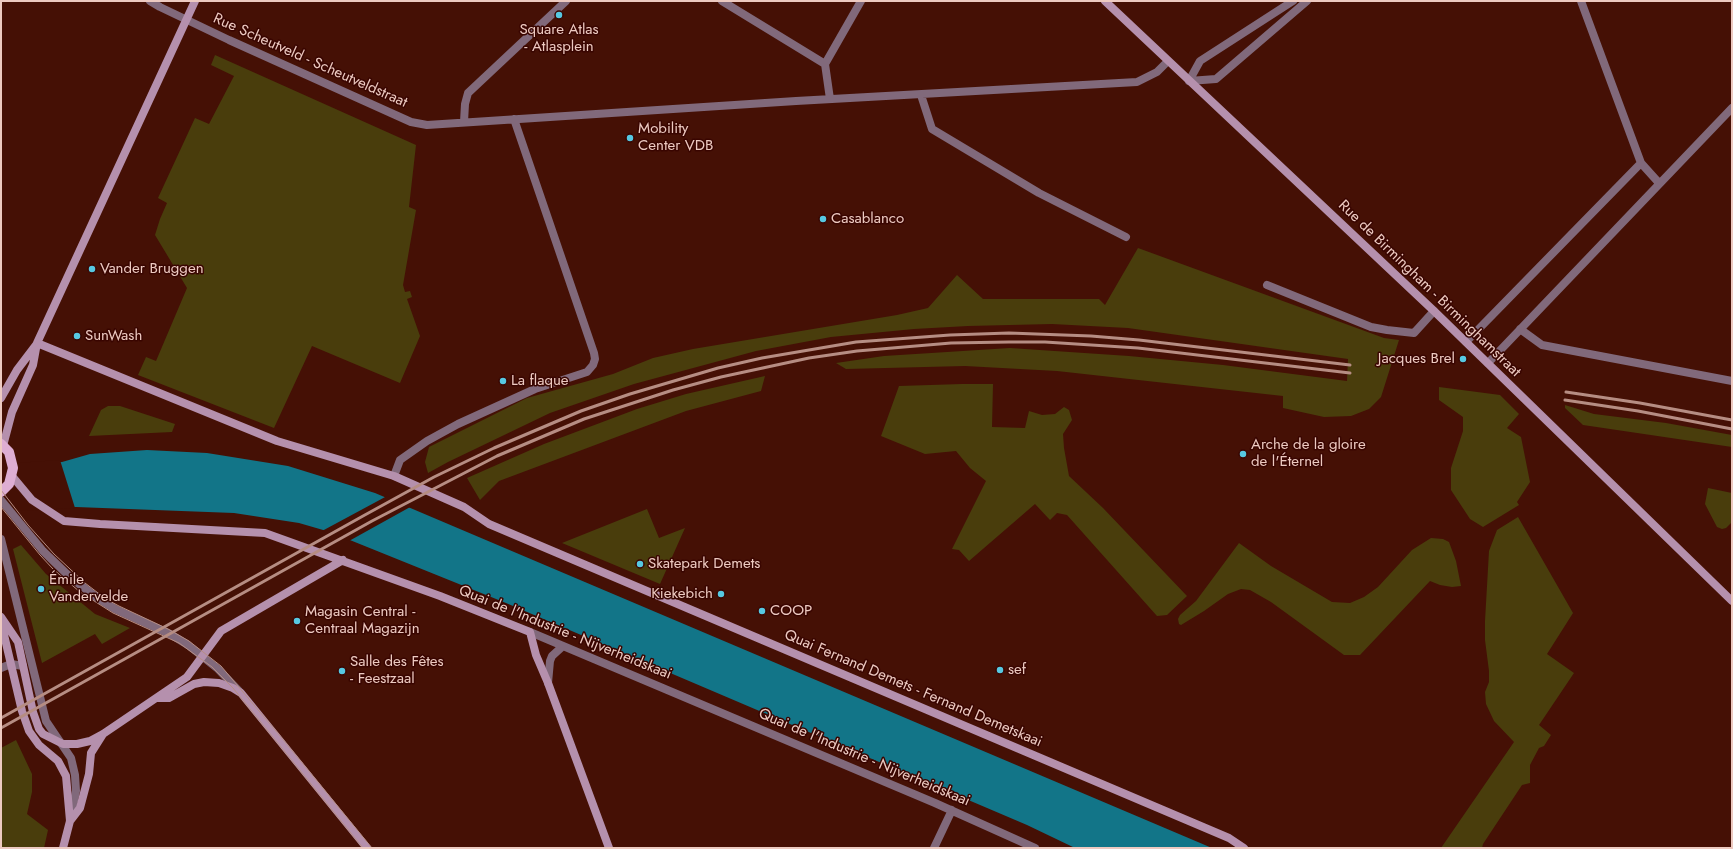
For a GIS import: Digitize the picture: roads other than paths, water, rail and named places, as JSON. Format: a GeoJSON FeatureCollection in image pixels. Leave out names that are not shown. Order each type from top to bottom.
{"type":"FeatureCollection","features":[{"type":"Feature","properties":{"kind":"main road"},"geometry":{"type":"LineString","coordinates":[[1,492],[9,484],[13,468],[10,457],[2,445]]}},
{"type":"Feature","properties":{"kind":"street","name":"Rue Scheutveld - Scheutveldstraat"},"geometry":{"type":"LineString","coordinates":[[150,1],[186,20],[411,122],[427,125],[830,99],[1137,82],[1157,72],[1168,60]]}},
{"type":"Feature","properties":{"kind":"street"},"geometry":{"type":"LineString","coordinates":[[1,398],[17,370],[37,343],[195,1]]}},
{"type":"Feature","properties":{"kind":"street"},"geometry":{"type":"LineString","coordinates":[[464,122],[465,104],[468,93],[566,1]]}},
{"type":"Feature","properties":{"kind":"street"},"geometry":{"type":"LineString","coordinates":[[722,1],[825,64]]}},
{"type":"Feature","properties":{"kind":"street"},"geometry":{"type":"LineString","coordinates":[[830,99],[825,64],[861,1]]}},
{"type":"Feature","properties":{"kind":"street","name":"Rue de Birmingham - Birminghamstraat"},"geometry":{"type":"LineString","coordinates":[[1105,1],[1434,311],[1732,601]]}},
{"type":"Feature","properties":{"kind":"street"},"geometry":{"type":"LineString","coordinates":[[1189,81],[1200,62],[1293,1]]}},
{"type":"Feature","properties":{"kind":"street"},"geometry":{"type":"LineString","coordinates":[[1189,81],[1216,79],[1307,1]]}},
{"type":"Feature","properties":{"kind":"street"},"geometry":{"type":"LineString","coordinates":[[1581,1],[1641,163],[1659,183]]}},
{"type":"Feature","properties":{"kind":"street"},"geometry":{"type":"LineString","coordinates":[[921,95],[932,129],[1039,193],[1126,236]]}},
{"type":"Feature","properties":{"kind":"street"},"geometry":{"type":"LineString","coordinates":[[1488,363],[1732,108]]}},
{"type":"Feature","properties":{"kind":"street"},"geometry":{"type":"LineString","coordinates":[[394,476],[400,460],[427,441],[458,424],[535,389],[587,372],[593,366],[595,359],[594,353],[514,119]]}},
{"type":"Feature","properties":{"kind":"street"},"geometry":{"type":"LineString","coordinates":[[1466,342],[1641,163]]}},
{"type":"Feature","properties":{"kind":"street"},"geometry":{"type":"LineString","coordinates":[[1267,285],[1371,327],[1386,330],[1414,333],[1434,311]]}},
{"type":"Feature","properties":{"kind":"street"},"geometry":{"type":"LineString","coordinates":[[1520,329],[1542,345],[1732,381]]}},
{"type":"Feature","properties":{"kind":"street"},"geometry":{"type":"LineString","coordinates":[[2,445],[12,412],[33,365],[37,343]]}},
{"type":"Feature","properties":{"kind":"street","name":"Quai Fernand Demets - Fernand Demetskaai"},"geometry":{"type":"LineString","coordinates":[[37,343],[277,441],[394,476],[464,507],[489,524],[1230,838],[1244,848]]}},
{"type":"Feature","properties":{"kind":"street","name":"Quai de l'Industrie - Nijverheidskaai"},"geometry":{"type":"LineString","coordinates":[[12,476],[32,500],[64,521],[265,533],[343,560],[440,596],[530,632],[952,810],[1035,848]]}},
{"type":"Feature","properties":{"kind":"street"},"geometry":{"type":"LineString","coordinates":[[1,500],[58,566],[96,597],[123,613],[170,634],[218,668],[241,693],[367,848]]}},
{"type":"Feature","properties":{"kind":"street"},"geometry":{"type":"LineString","coordinates":[[1,539],[46,721],[63,744],[71,758],[75,775],[76,791],[63,848]]}},
{"type":"Feature","properties":{"kind":"street"},"geometry":{"type":"LineString","coordinates":[[1,617],[18,642],[33,712],[39,729],[44,734],[63,744],[77,744],[103,734],[187,677],[221,631],[343,560]]}},
{"type":"Feature","properties":{"kind":"street"},"geometry":{"type":"LineString","coordinates":[[1,622],[22,711],[30,731],[40,745],[58,761],[66,776],[70,821]]}},
{"type":"Feature","properties":{"kind":"street"},"geometry":{"type":"LineString","coordinates":[[530,632],[536,656],[548,683],[609,848]]}},
{"type":"Feature","properties":{"kind":"street"},"geometry":{"type":"LineString","coordinates":[[548,683],[550,660],[552,656],[563,646]]}},
{"type":"Feature","properties":{"kind":"street"},"geometry":{"type":"LineString","coordinates":[[1,668],[11,664],[23,666]]}},
{"type":"Feature","properties":{"kind":"street"},"geometry":{"type":"LineString","coordinates":[[158,698],[170,698],[194,684],[204,682],[219,683],[233,688],[241,693]]}},
{"type":"Feature","properties":{"kind":"street"},"geometry":{"type":"LineString","coordinates":[[70,821],[80,808],[89,774],[91,753],[103,734]]}},
{"type":"Feature","properties":{"kind":"street"},"geometry":{"type":"LineString","coordinates":[[934,848],[952,810]]}},
{"type":"Feature","properties":{"kind":"water"},"geometry":{"type":"Polygon","coordinates":[[[147,450],[207,453],[288,466],[375,493],[1212,848],[1075,848],[1027,825],[506,603],[330,532],[299,523],[234,513],[76,507],[1,511],[1,466],[62,462],[90,454],[147,450]]]}},
{"type":"Feature","properties":{"kind":"tram line"},"geometry":{"type":"LineString","coordinates":[[1,490],[28,525],[54,554],[85,583],[106,599],[168,629],[189,641],[221,666],[372,848]]}},
{"type":"Feature","properties":{"kind":"tram line"},"geometry":{"type":"LineString","coordinates":[[1,507],[53,569],[80,592],[113,613],[179,643],[212,667],[233,688],[363,848]]}},
{"type":"Feature","properties":{"kind":"railway"},"geometry":{"type":"LineString","coordinates":[[1,718],[434,477],[494,448],[581,411],[630,394],[718,368],[762,358],[856,342],[950,335],[1009,333],[1091,336],[1139,340],[1350,365]]}},
{"type":"Feature","properties":{"kind":"railway"},"geometry":{"type":"LineString","coordinates":[[1,728],[372,521],[497,456],[584,419],[673,390],[721,377],[809,358],[857,351],[951,343],[1009,342],[1045,342],[1138,348],[1350,373]]}},
{"type":"Feature","properties":{"kind":"railway"},"geometry":{"type":"LineString","coordinates":[[1566,392],[1640,403],[1732,420]]}},
{"type":"Feature","properties":{"kind":"railway"},"geometry":{"type":"LineString","coordinates":[[1565,400],[1638,411],[1732,429]]}},
{"type":"Feature","properties":{"kind":"place","name":"Square Atlas - Atlasplein"},"geometry":{"type":"Point","coordinates":[559,15]}},
{"type":"Feature","properties":{"kind":"place","name":"Mobility Center VDB"},"geometry":{"type":"Point","coordinates":[630,138]}},
{"type":"Feature","properties":{"kind":"place","name":"Casablanco"},"geometry":{"type":"Point","coordinates":[823,219]}},
{"type":"Feature","properties":{"kind":"place","name":"Vander Bruggen"},"geometry":{"type":"Point","coordinates":[92,269]}},
{"type":"Feature","properties":{"kind":"place","name":"SunWash"},"geometry":{"type":"Point","coordinates":[77,336]}},
{"type":"Feature","properties":{"kind":"place","name":"Jacques Brel"},"geometry":{"type":"Point","coordinates":[1463,359]}},
{"type":"Feature","properties":{"kind":"place","name":"La flaque"},"geometry":{"type":"Point","coordinates":[503,381]}},
{"type":"Feature","properties":{"kind":"place","name":"Arche de la gloire de l'Éternel"},"geometry":{"type":"Point","coordinates":[1243,454]}},
{"type":"Feature","properties":{"kind":"place","name":"Skatepark Demets"},"geometry":{"type":"Point","coordinates":[640,564]}},
{"type":"Feature","properties":{"kind":"place","name":"Émile Vandervelde"},"geometry":{"type":"Point","coordinates":[41,589]}},
{"type":"Feature","properties":{"kind":"place","name":"Kiekebich"},"geometry":{"type":"Point","coordinates":[721,594]}},
{"type":"Feature","properties":{"kind":"place","name":"COOP"},"geometry":{"type":"Point","coordinates":[762,611]}},
{"type":"Feature","properties":{"kind":"place","name":"Magasin Central - Centraal Magazijn"},"geometry":{"type":"Point","coordinates":[297,621]}},
{"type":"Feature","properties":{"kind":"place","name":"sef"},"geometry":{"type":"Point","coordinates":[1000,670]}},
{"type":"Feature","properties":{"kind":"place","name":"Salle des Fêtes - Feestzaal"},"geometry":{"type":"Point","coordinates":[342,671]}}]}
